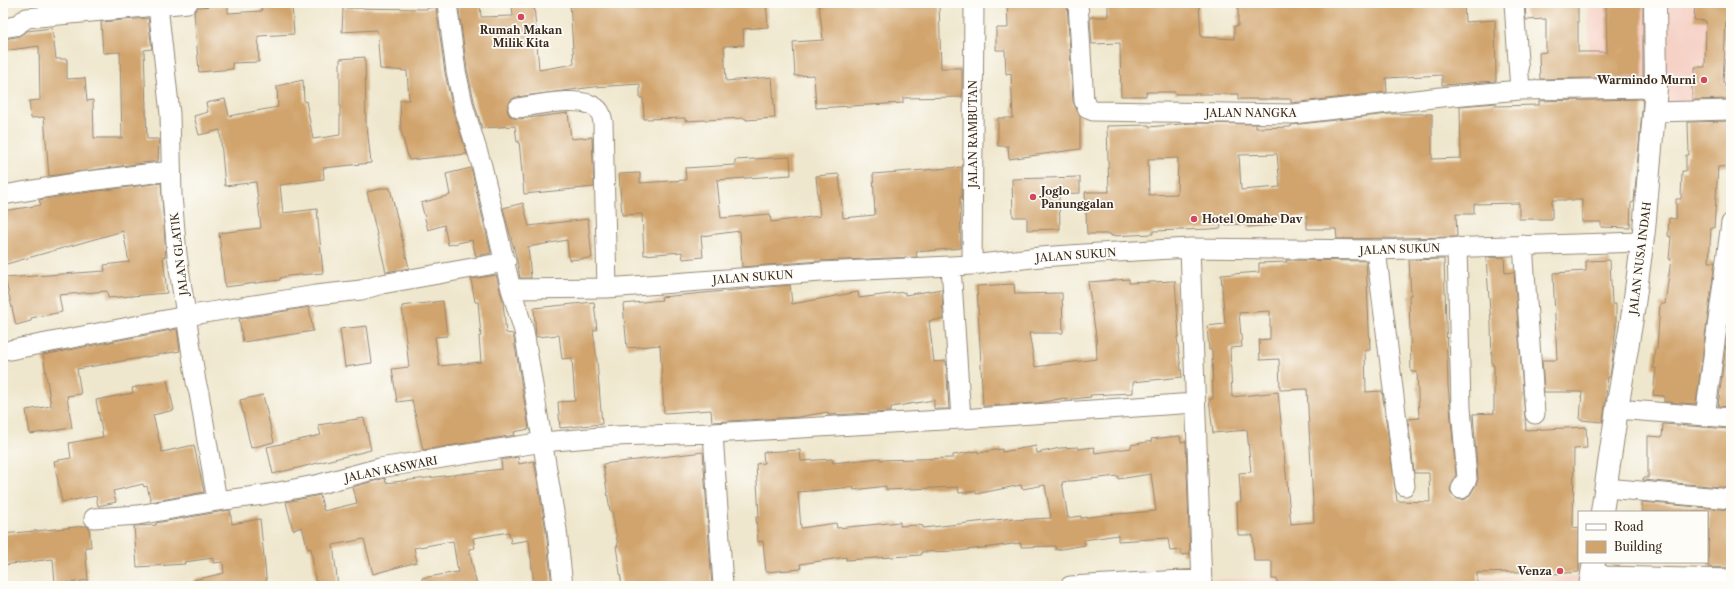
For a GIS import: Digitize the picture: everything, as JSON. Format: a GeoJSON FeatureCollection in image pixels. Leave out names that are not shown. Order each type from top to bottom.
{"type":"FeatureCollection","features":[{"type":"Feature","properties":{"kind":"main road","name":"JALAN NUSA INDAH"},"geometry":{"type":"LineString","coordinates":[[1602,511],[1633,312],[1642,242],[1655,112],[1655,3]]}},
{"type":"Feature","properties":{"kind":"street"},"geometry":{"type":"LineString","coordinates":[[3,28],[15,26],[25,11],[158,6],[188,3]]}},
{"type":"Feature","properties":{"kind":"street"},"geometry":{"type":"LineString","coordinates":[[447,3],[456,71],[464,108],[482,166],[506,262],[511,289],[524,331],[557,530],[563,586]]}},
{"type":"Feature","properties":{"kind":"street","name":"JALAN RAMBUTAN"},"geometry":{"type":"LineString","coordinates":[[972,264],[974,3]]}},
{"type":"Feature","properties":{"kind":"street","name":"JALAN NANGKA"},"geometry":{"type":"LineString","coordinates":[[1078,3],[1084,101],[1088,109],[1093,111],[1293,114],[1441,97],[1520,90],[1656,88]]}},
{"type":"Feature","properties":{"kind":"street"},"geometry":{"type":"LineString","coordinates":[[1514,3],[1520,90]]}},
{"type":"Feature","properties":{"kind":"street","name":"JALAN GLATIK"},"geometry":{"type":"LineString","coordinates":[[158,6],[168,85],[171,171],[177,255],[217,501]]}},
{"type":"Feature","properties":{"kind":"street"},"geometry":{"type":"LineString","coordinates":[[518,108],[562,101],[595,107],[601,113],[603,122],[607,288]]}},
{"type":"Feature","properties":{"kind":"street"},"geometry":{"type":"LineString","coordinates":[[1655,112],[1731,110]]}},
{"type":"Feature","properties":{"kind":"street"},"geometry":{"type":"LineString","coordinates":[[3,195],[80,182],[171,171]]}},
{"type":"Feature","properties":{"kind":"street"},"geometry":{"type":"LineString","coordinates":[[1705,417],[1731,223]]}},
{"type":"Feature","properties":{"kind":"street","name":"JALAN SUKUN"},"geometry":{"type":"LineString","coordinates":[[511,289],[607,288],[806,273],[951,266],[1040,257],[1190,248],[1376,250],[1523,244],[1642,242]]}},
{"type":"Feature","properties":{"kind":"street"},"geometry":{"type":"LineString","coordinates":[[1523,244],[1535,414]]}},
{"type":"Feature","properties":{"kind":"street"},"geometry":{"type":"LineString","coordinates":[[1457,247],[1461,408],[1467,480],[1461,489]]}},
{"type":"Feature","properties":{"kind":"street"},"geometry":{"type":"LineString","coordinates":[[1070,586],[1202,582],[1190,248]]}},
{"type":"Feature","properties":{"kind":"street"},"geometry":{"type":"LineString","coordinates":[[1376,250],[1405,486]]}},
{"type":"Feature","properties":{"kind":"street"},"geometry":{"type":"LineString","coordinates":[[10,350],[186,316],[316,295],[361,290],[382,284],[506,262]]}},
{"type":"Feature","properties":{"kind":"street"},"geometry":{"type":"LineString","coordinates":[[951,266],[961,419]]}},
{"type":"Feature","properties":{"kind":"street","name":"JALAN KASWARI"},"geometry":{"type":"LineString","coordinates":[[94,518],[138,515],[217,501],[263,496],[380,468],[543,442],[613,436],[713,433],[961,419],[1195,403]]}},
{"type":"Feature","properties":{"kind":"street"},"geometry":{"type":"LineString","coordinates":[[1617,409],[1731,418]]}},
{"type":"Feature","properties":{"kind":"street"},"geometry":{"type":"LineString","coordinates":[[713,433],[723,586]]}},
{"type":"Feature","properties":{"kind":"street"},"geometry":{"type":"LineString","coordinates":[[1606,488],[1731,499]]}},
{"type":"Feature","properties":{"kind":"street"},"geometry":{"type":"LineString","coordinates":[[1592,573],[1605,576],[1731,579]]}},
{"type":"Feature","properties":{"kind":"shaded area"},"geometry":{"type":"Polygon","coordinates":[[[1588,3],[1653,3],[1655,85],[1590,87],[1588,3]]]}},
{"type":"Feature","properties":{"kind":"shaded area"},"geometry":{"type":"Polygon","coordinates":[[[1669,3],[1731,3],[1731,114],[1661,109],[1669,3]]]}},
{"type":"Feature","properties":{"kind":"shaded area"},"geometry":{"type":"Polygon","coordinates":[[[1589,577],[1588,586],[1203,586],[1202,579],[1589,577]]]}},
{"type":"Feature","properties":{"kind":"building"},"geometry":{"type":"Polygon","coordinates":[[[458,3],[480,3],[481,17],[513,16],[512,6],[534,4],[539,70],[574,64],[570,3],[766,3],[768,27],[743,29],[744,45],[724,46],[726,81],[772,77],[775,118],[685,121],[685,118],[644,119],[643,98],[640,98],[640,84],[594,87],[516,97],[511,100],[507,110],[509,115],[514,118],[520,119],[568,113],[571,139],[592,137],[594,187],[524,194],[519,141],[517,142],[515,126],[482,128],[467,69],[458,3]]]}},
{"type":"Feature","properties":{"kind":"building"},"geometry":{"type":"Polygon","coordinates":[[[819,3],[939,3],[941,68],[962,68],[962,97],[903,98],[903,103],[816,108],[814,75],[795,76],[793,42],[823,40],[819,3]]]}},
{"type":"Feature","properties":{"kind":"building"},"geometry":{"type":"Polygon","coordinates":[[[1007,3],[1067,4],[1073,102],[1080,116],[1080,149],[1009,159],[1008,146],[998,146],[998,118],[1013,118],[1011,73],[1006,74],[1005,50],[996,50],[996,28],[1008,28],[1007,3]]]}},
{"type":"Feature","properties":{"kind":"building"},"geometry":{"type":"Polygon","coordinates":[[[1108,3],[1199,3],[1201,37],[1234,39],[1234,26],[1238,26],[1238,3],[1464,3],[1465,22],[1495,20],[1496,81],[1442,85],[1442,75],[1386,78],[1387,92],[1292,103],[1291,99],[1238,99],[1238,94],[1175,94],[1175,92],[1146,92],[1146,96],[1121,96],[1120,43],[1092,44],[1090,17],[1108,17],[1108,3]]]}},
{"type":"Feature","properties":{"kind":"building"},"geometry":{"type":"Polygon","coordinates":[[[1525,3],[1578,3],[1578,52],[1607,52],[1606,3],[1643,3],[1643,77],[1540,79],[1539,53],[1546,52],[1546,19],[1526,20],[1525,3]]]}},
{"type":"Feature","properties":{"kind":"building"},"geometry":{"type":"Polygon","coordinates":[[[1695,3],[1731,3],[1731,20],[1726,20],[1723,83],[1725,83],[1725,87],[1731,87],[1731,99],[1692,100],[1692,83],[1695,83],[1695,67],[1705,67],[1706,21],[1694,20],[1695,3]]]}},
{"type":"Feature","properties":{"kind":"building"},"geometry":{"type":"Polygon","coordinates":[[[228,5],[228,13],[262,11],[261,6],[292,5],[294,34],[258,36],[259,62],[232,63],[233,69],[199,72],[194,12],[198,7],[228,5]]]}},
{"type":"Feature","properties":{"kind":"building"},"geometry":{"type":"Polygon","coordinates":[[[436,7],[445,73],[453,111],[467,154],[409,160],[401,131],[400,100],[409,100],[407,71],[380,69],[377,30],[342,32],[343,8],[428,9],[436,7]]]}},
{"type":"Feature","properties":{"kind":"building"},"geometry":{"type":"Polygon","coordinates":[[[148,18],[152,49],[144,50],[147,139],[159,139],[158,161],[49,176],[44,117],[31,118],[29,101],[40,100],[39,46],[3,51],[3,39],[17,37],[27,31],[52,28],[56,59],[67,59],[67,79],[85,78],[87,101],[93,100],[94,138],[122,138],[120,52],[103,53],[101,22],[148,18]]]}},
{"type":"Feature","properties":{"kind":"building"},"geometry":{"type":"Polygon","coordinates":[[[365,57],[366,128],[367,127],[371,163],[323,168],[324,179],[280,185],[283,213],[317,209],[323,273],[288,276],[280,278],[280,280],[225,287],[219,233],[261,228],[256,182],[225,186],[220,130],[199,135],[194,116],[208,112],[206,103],[225,99],[229,116],[278,107],[277,86],[303,80],[304,102],[306,101],[313,139],[340,135],[340,59],[365,57]]]}},
{"type":"Feature","properties":{"kind":"building"},"geometry":{"type":"Polygon","coordinates":[[[1643,99],[1634,202],[1631,203],[1630,228],[1601,227],[1601,222],[1582,222],[1582,200],[1552,200],[1552,219],[1519,219],[1519,203],[1474,204],[1474,214],[1456,214],[1457,236],[1454,237],[1337,239],[1336,229],[1307,229],[1307,216],[1272,219],[1272,225],[1248,227],[1248,224],[1220,225],[1221,228],[1153,231],[1153,234],[1111,236],[1111,234],[1087,234],[1085,192],[1109,192],[1107,126],[1149,125],[1149,127],[1191,123],[1256,124],[1256,128],[1291,127],[1291,125],[1388,114],[1432,114],[1432,159],[1461,158],[1460,106],[1496,103],[1496,106],[1539,105],[1539,101],[1643,99]],[[1277,154],[1239,155],[1241,190],[1280,187],[1277,154]],[[1178,158],[1148,159],[1149,195],[1177,194],[1178,158]]]}},
{"type":"Feature","properties":{"kind":"building"},"geometry":{"type":"Polygon","coordinates":[[[1731,121],[1731,166],[1718,167],[1714,228],[1711,228],[1709,262],[1715,262],[1696,404],[1664,402],[1664,396],[1653,395],[1656,368],[1653,368],[1655,349],[1657,349],[1660,304],[1665,304],[1671,259],[1669,259],[1671,237],[1668,236],[1669,218],[1676,219],[1676,199],[1681,199],[1682,171],[1686,171],[1686,155],[1689,155],[1688,122],[1731,121]]]}},
{"type":"Feature","properties":{"kind":"building"},"geometry":{"type":"Polygon","coordinates":[[[790,157],[791,175],[717,180],[721,218],[770,214],[771,222],[820,216],[816,176],[839,174],[843,218],[875,215],[873,174],[962,167],[962,197],[960,197],[961,248],[916,252],[917,257],[820,261],[742,267],[740,231],[701,236],[703,257],[683,259],[682,252],[644,255],[642,214],[622,215],[619,174],[640,173],[640,183],[686,180],[685,168],[735,165],[735,160],[790,157]]]}},
{"type":"Feature","properties":{"kind":"building"},"geometry":{"type":"Polygon","coordinates":[[[471,168],[491,253],[476,256],[472,240],[448,245],[444,225],[428,230],[421,203],[450,195],[446,174],[471,168]]]}},
{"type":"Feature","properties":{"kind":"building","name":"Joglo Panunggalan"},"geometry":{"type":"Polygon","coordinates":[[[1080,177],[1080,193],[1059,194],[1060,229],[1027,230],[1027,217],[1013,217],[1012,179],[1080,177]]]}},
{"type":"Feature","properties":{"kind":"building"},"geometry":{"type":"Polygon","coordinates":[[[161,183],[166,256],[163,257],[167,293],[108,298],[107,291],[59,295],[62,312],[31,318],[31,321],[16,325],[5,278],[105,271],[104,265],[129,262],[123,231],[3,265],[3,211],[41,205],[39,200],[161,183]]]}},
{"type":"Feature","properties":{"kind":"building"},"geometry":{"type":"Polygon","coordinates":[[[390,188],[409,268],[386,272],[367,192],[390,188]]]}},
{"type":"Feature","properties":{"kind":"building"},"geometry":{"type":"Polygon","coordinates":[[[523,203],[529,226],[588,219],[592,258],[569,260],[567,240],[528,247],[531,278],[520,278],[517,260],[503,208],[523,203]]]}},
{"type":"Feature","properties":{"kind":"building"},"geometry":{"type":"Polygon","coordinates":[[[1504,257],[1505,273],[1514,272],[1526,430],[1586,427],[1587,448],[1574,449],[1573,528],[1578,527],[1579,572],[1553,574],[1553,571],[1477,573],[1477,586],[1278,586],[1277,579],[1272,579],[1272,561],[1254,561],[1253,535],[1238,535],[1237,502],[1241,502],[1239,473],[1251,472],[1247,430],[1213,433],[1209,399],[1213,399],[1212,350],[1209,350],[1207,326],[1225,324],[1221,275],[1259,272],[1259,263],[1287,262],[1286,260],[1366,261],[1370,350],[1365,350],[1366,392],[1382,391],[1397,501],[1430,502],[1429,473],[1414,473],[1408,419],[1419,418],[1417,372],[1411,372],[1409,295],[1411,295],[1409,260],[1444,259],[1448,385],[1456,476],[1450,489],[1451,494],[1455,498],[1461,500],[1466,499],[1470,495],[1478,479],[1473,414],[1494,413],[1494,365],[1492,365],[1491,324],[1486,258],[1504,257]],[[1270,311],[1239,313],[1242,347],[1230,348],[1232,397],[1278,392],[1291,524],[1314,522],[1307,389],[1280,390],[1279,359],[1260,360],[1259,340],[1270,339],[1270,311]]]}},
{"type":"Feature","properties":{"kind":"building"},"geometry":{"type":"Polygon","coordinates":[[[1610,260],[1612,304],[1616,304],[1616,326],[1603,422],[1580,420],[1582,392],[1544,392],[1542,360],[1557,360],[1553,273],[1586,271],[1586,261],[1610,260]]]}},
{"type":"Feature","properties":{"kind":"building"},"geometry":{"type":"Polygon","coordinates":[[[496,275],[503,302],[506,333],[513,334],[529,429],[514,432],[515,435],[423,450],[412,400],[397,402],[392,369],[409,367],[402,306],[443,301],[447,336],[435,337],[439,366],[481,362],[479,336],[481,336],[478,302],[475,302],[471,279],[496,275]]]}},
{"type":"Feature","properties":{"kind":"building"},"geometry":{"type":"Polygon","coordinates":[[[1129,279],[1129,283],[1175,281],[1179,336],[1177,337],[1182,377],[1133,382],[1133,393],[1090,395],[1091,397],[1064,400],[1064,398],[1038,403],[983,406],[977,286],[1014,284],[1015,294],[1062,293],[1063,333],[1029,333],[1035,367],[1097,359],[1096,336],[1088,282],[1129,279]]]}},
{"type":"Feature","properties":{"kind":"building"},"geometry":{"type":"Polygon","coordinates":[[[790,285],[792,304],[858,292],[859,298],[905,292],[905,295],[942,289],[943,319],[929,321],[934,362],[946,361],[949,409],[934,409],[934,400],[891,407],[891,412],[828,415],[828,412],[798,417],[712,422],[711,410],[664,413],[660,345],[627,348],[623,304],[662,300],[661,297],[790,285]]]}},
{"type":"Feature","properties":{"kind":"building"},"geometry":{"type":"Polygon","coordinates":[[[594,302],[597,330],[593,330],[602,424],[560,428],[558,402],[575,401],[572,358],[562,359],[559,335],[536,337],[534,308],[594,302]]]}},
{"type":"Feature","properties":{"kind":"building"},"geometry":{"type":"Polygon","coordinates":[[[1731,306],[1731,404],[1729,404],[1729,407],[1718,406],[1731,306]]]}},
{"type":"Feature","properties":{"kind":"building"},"geometry":{"type":"Polygon","coordinates":[[[309,307],[313,331],[243,342],[239,319],[309,307]]]}},
{"type":"Feature","properties":{"kind":"building"},"geometry":{"type":"Polygon","coordinates":[[[367,326],[372,363],[345,367],[340,329],[367,326]]]}},
{"type":"Feature","properties":{"kind":"building"},"geometry":{"type":"Polygon","coordinates":[[[177,329],[180,351],[77,369],[81,394],[67,396],[72,428],[30,434],[26,410],[51,406],[43,355],[177,329]]]}},
{"type":"Feature","properties":{"kind":"building"},"geometry":{"type":"Polygon","coordinates":[[[167,380],[174,410],[153,415],[162,452],[194,445],[204,492],[151,502],[147,486],[144,487],[143,484],[113,491],[116,502],[98,506],[96,496],[62,502],[54,461],[71,458],[69,443],[103,437],[96,400],[133,393],[132,388],[167,380]]]}},
{"type":"Feature","properties":{"kind":"building"},"geometry":{"type":"Polygon","coordinates":[[[263,395],[274,442],[251,448],[240,400],[263,395]]]}},
{"type":"Feature","properties":{"kind":"building"},"geometry":{"type":"Polygon","coordinates":[[[364,418],[371,450],[273,474],[267,447],[321,435],[318,425],[364,418]]]}},
{"type":"Feature","properties":{"kind":"building"},"geometry":{"type":"Polygon","coordinates":[[[1663,424],[1729,429],[1731,488],[1643,480],[1643,478],[1648,478],[1648,436],[1662,437],[1663,424]]]}},
{"type":"Feature","properties":{"kind":"building"},"geometry":{"type":"Polygon","coordinates":[[[1180,436],[1181,442],[1186,441],[1190,554],[1182,555],[1181,550],[1170,551],[1168,538],[1118,541],[1118,535],[1084,540],[1085,545],[1056,550],[1055,546],[1021,547],[1021,543],[959,551],[921,552],[921,555],[846,560],[846,557],[800,564],[801,569],[766,572],[763,541],[758,542],[756,517],[759,517],[756,464],[764,463],[763,452],[800,450],[801,461],[832,459],[833,463],[880,458],[880,460],[953,458],[953,455],[978,451],[978,453],[1002,449],[1002,452],[1036,446],[1037,453],[1060,448],[1078,447],[1078,449],[1094,447],[1095,453],[1131,448],[1131,445],[1152,441],[1151,439],[1180,436]],[[1151,474],[1118,479],[1118,476],[1062,482],[1068,518],[1156,511],[1151,474]],[[1021,485],[976,494],[976,491],[959,493],[958,487],[886,490],[886,486],[854,490],[853,487],[798,492],[801,528],[836,523],[837,528],[900,522],[900,526],[919,525],[923,526],[923,528],[1013,518],[1014,520],[1051,518],[1045,485],[1022,489],[1021,485]]]}},
{"type":"Feature","properties":{"kind":"building"},"geometry":{"type":"Polygon","coordinates":[[[703,452],[712,586],[622,586],[616,546],[618,546],[612,511],[610,511],[603,464],[703,452]]]}},
{"type":"Feature","properties":{"kind":"building"},"geometry":{"type":"Polygon","coordinates":[[[518,457],[519,464],[534,461],[546,531],[552,586],[534,586],[529,540],[511,543],[509,532],[473,538],[475,548],[469,549],[477,586],[423,586],[422,578],[458,572],[453,541],[414,548],[417,562],[373,574],[364,539],[333,545],[338,586],[316,586],[311,548],[308,549],[302,527],[293,530],[286,502],[320,495],[324,511],[357,503],[353,487],[385,478],[386,483],[502,469],[501,460],[518,457]]]}},
{"type":"Feature","properties":{"kind":"building"},"geometry":{"type":"Polygon","coordinates":[[[1642,502],[1731,510],[1731,568],[1708,567],[1708,511],[1642,511],[1642,502]]]}},
{"type":"Feature","properties":{"kind":"building"},"geometry":{"type":"Polygon","coordinates":[[[230,510],[232,524],[260,519],[267,586],[195,586],[194,580],[224,573],[223,562],[213,563],[213,558],[184,562],[185,564],[137,567],[134,526],[156,525],[156,523],[230,510]]]}},
{"type":"Feature","properties":{"kind":"building"},"geometry":{"type":"Polygon","coordinates":[[[87,526],[89,528],[91,547],[85,547],[88,580],[70,583],[55,583],[53,559],[3,565],[3,534],[87,526]]]}},
{"type":"Feature","properties":{"kind":"place","name":"Rumah Makan Milik Kita"},"geometry":{"type":"Point","coordinates":[521,17]}},
{"type":"Feature","properties":{"kind":"place","name":"Warmindo Murni"},"geometry":{"type":"Point","coordinates":[1704,80]}},
{"type":"Feature","properties":{"kind":"place","name":"Joglo Panunggalan"},"geometry":{"type":"Point","coordinates":[1033,197]}},
{"type":"Feature","properties":{"kind":"place","name":"Hotel Omahe Dav"},"geometry":{"type":"Point","coordinates":[1194,219]}},
{"type":"Feature","properties":{"kind":"place","name":"Venza"},"geometry":{"type":"Point","coordinates":[1560,571]}}]}
